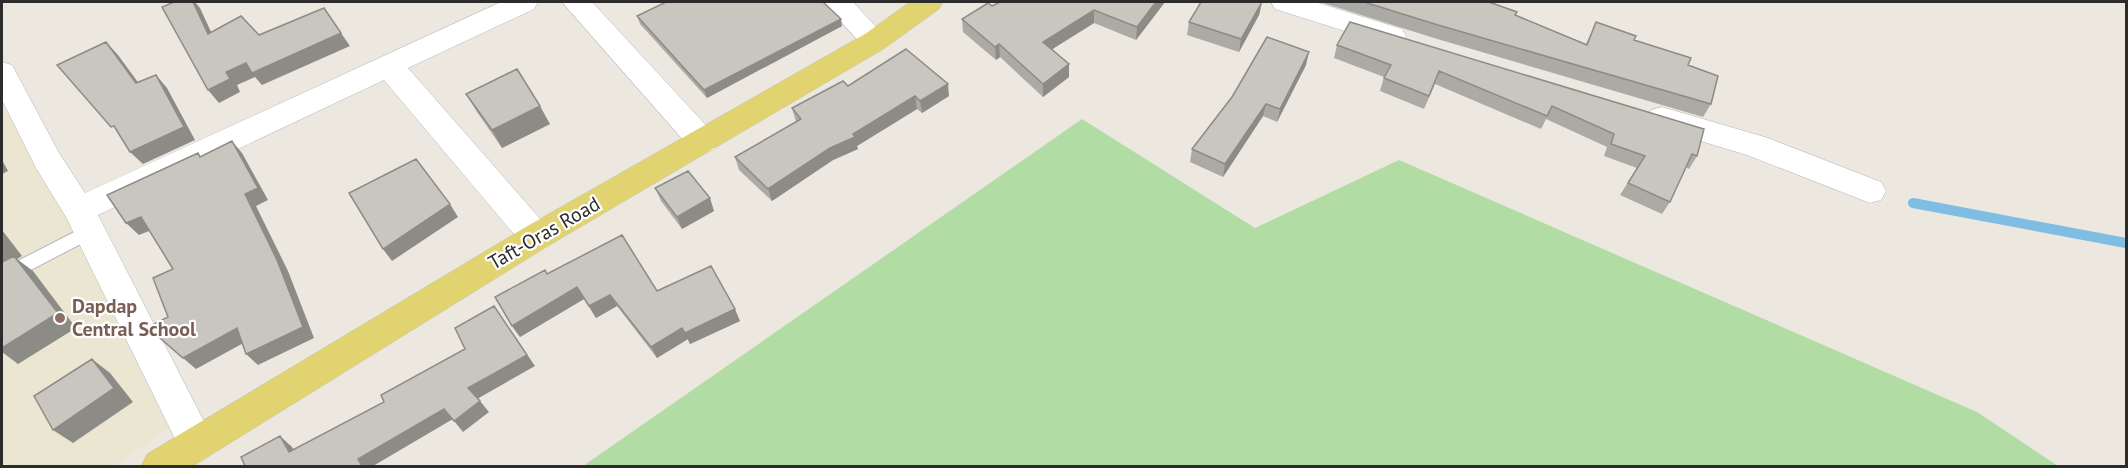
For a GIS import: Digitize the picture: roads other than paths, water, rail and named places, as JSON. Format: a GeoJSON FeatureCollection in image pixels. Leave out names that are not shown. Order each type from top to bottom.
{"type":"FeatureCollection","features":[{"type":"Feature","properties":{"kind":"main road","name":"Taft-Oras Road"},"geometry":{"type":"LineString","coordinates":[[160,466],[536,237],[875,41],[929,2]]}},
{"type":"Feature","properties":{"kind":"street"},"geometry":{"type":"LineString","coordinates":[[84,220],[389,66],[524,2]]}},
{"type":"Feature","properties":{"kind":"street"},"geometry":{"type":"LineString","coordinates":[[576,2],[703,142]]}},
{"type":"Feature","properties":{"kind":"street"},"geometry":{"type":"LineString","coordinates":[[837,2],[875,41]]}},
{"type":"Feature","properties":{"kind":"street"},"geometry":{"type":"LineString","coordinates":[[1285,2],[1423,46]]}},
{"type":"Feature","properties":{"kind":"street"},"geometry":{"type":"LineString","coordinates":[[389,66],[536,237]]}},
{"type":"Feature","properties":{"kind":"street"},"geometry":{"type":"LineString","coordinates":[[2,72],[46,160],[84,220],[196,442]]}},
{"type":"Feature","properties":{"kind":"street"},"geometry":{"type":"LineString","coordinates":[[1634,110],[1757,146],[1870,191]]}},
{"type":"Feature","properties":{"kind":"lane"},"geometry":{"type":"LineString","coordinates":[[2,278],[84,220]]}},
{"type":"Feature","properties":{"kind":"waterway"},"geometry":{"type":"LineString","coordinates":[[1913,203],[2126,243]]}},
{"type":"Feature","properties":{"kind":"place","name":"Dapdap Central School"},"geometry":{"type":"Point","coordinates":[60,318]}}]}
